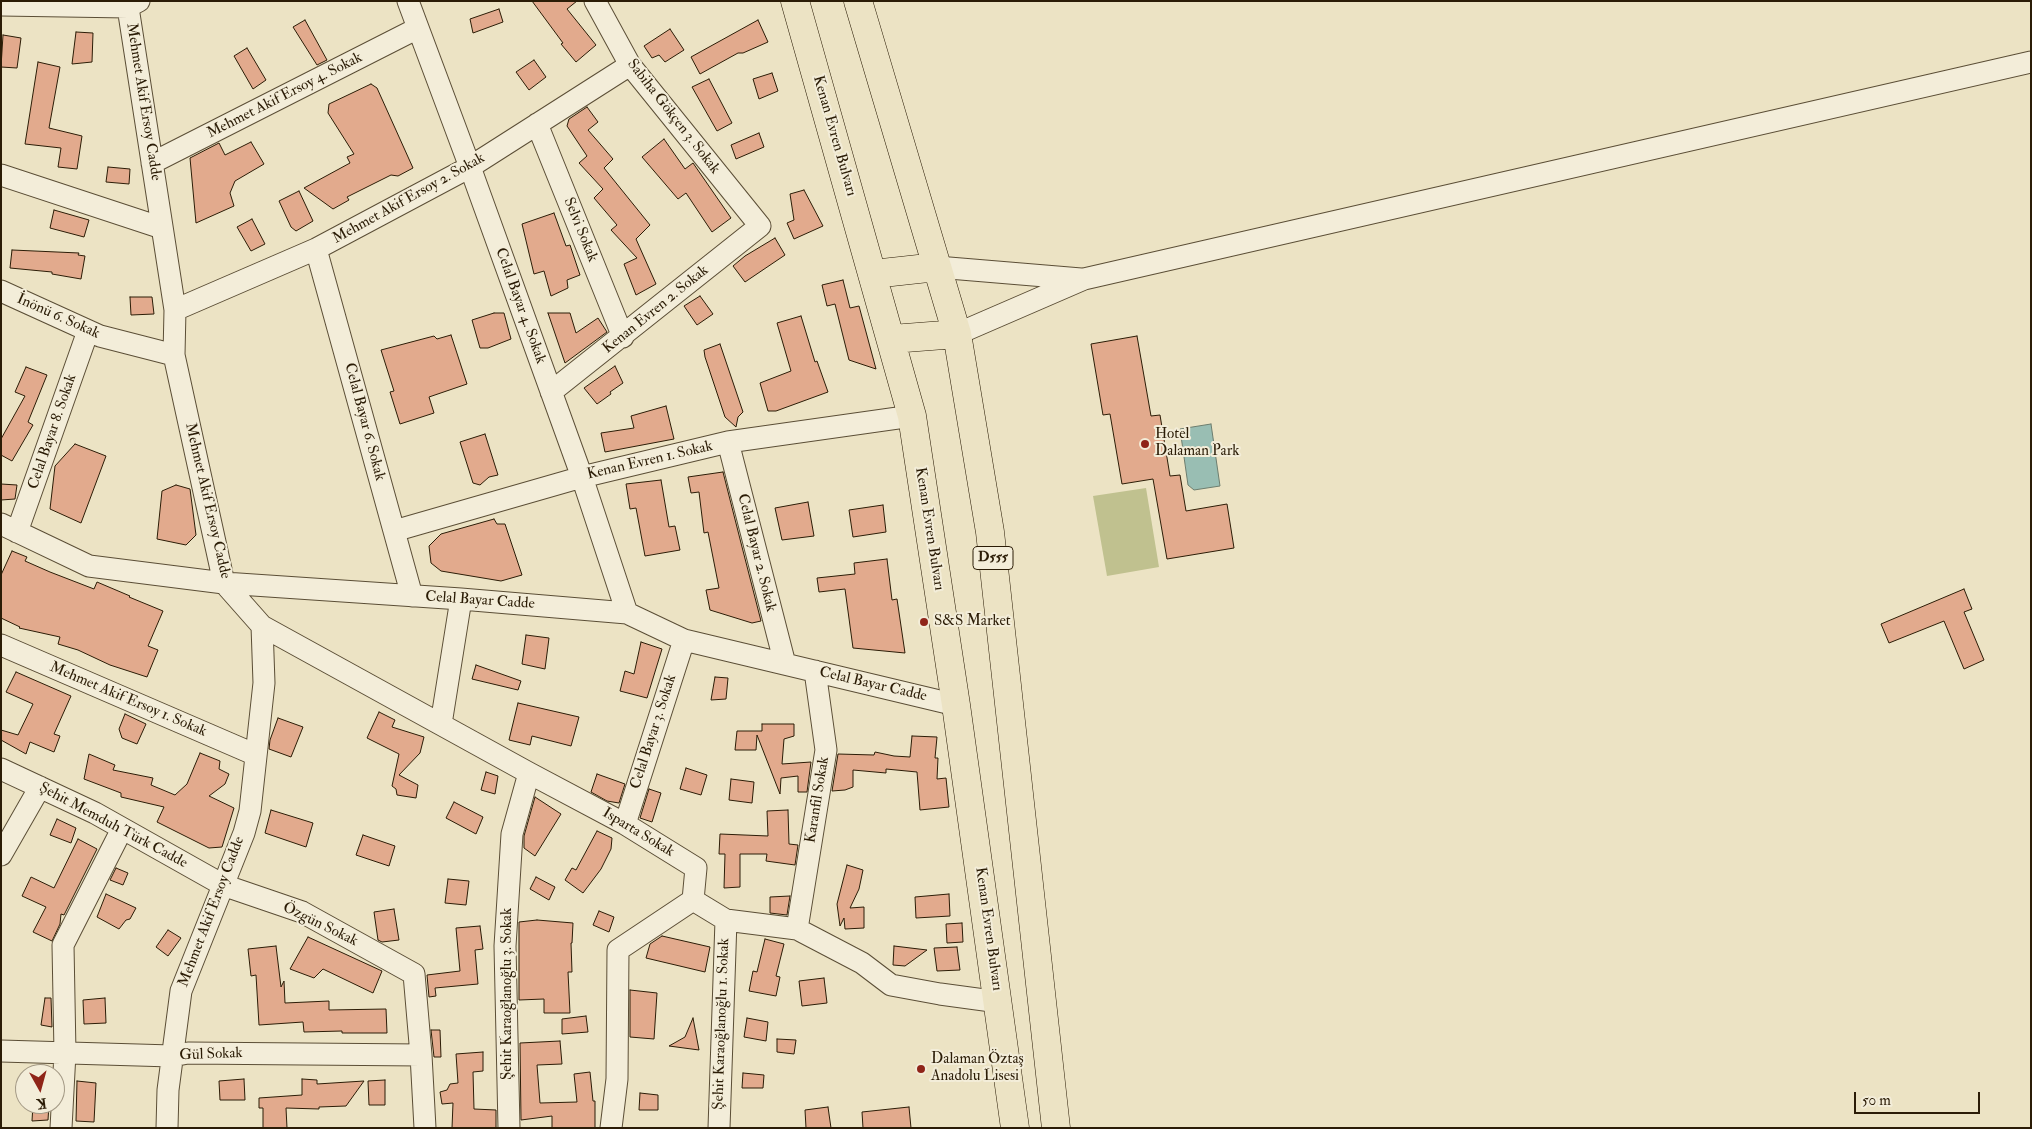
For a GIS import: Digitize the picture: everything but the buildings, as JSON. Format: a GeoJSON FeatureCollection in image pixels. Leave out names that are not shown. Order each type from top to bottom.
{"type":"FeatureCollection","features":[{"type":"Feature","properties":{"kind":"main road","name":"Kenan Evren Bulvarı"},"geometry":{"type":"LineString","coordinates":[[795,1],[874,274],[912,416],[999,1002],[1015,1128]]}},
{"type":"Feature","properties":{"kind":"main road","name":"D555"},"geometry":{"type":"LineString","coordinates":[[858,1],[957,334],[990,532],[1056,1128]]}},
{"type":"Feature","properties":{"kind":"main road"},"geometry":{"type":"LineString","coordinates":[[874,274],[937,267]]}},
{"type":"Feature","properties":{"kind":"main road"},"geometry":{"type":"LineString","coordinates":[[892,340],[957,334]]}},
{"type":"Feature","properties":{"kind":"street","name":"Celal Bayar 4. Sokak"},"geometry":{"type":"LineString","coordinates":[[408,1],[582,477],[627,613]]}},
{"type":"Feature","properties":{"kind":"street","name":"Sabiha Gökçen 3. Sokak"},"geometry":{"type":"LineString","coordinates":[[595,1],[630,65],[760,226]]}},
{"type":"Feature","properties":{"kind":"street"},"geometry":{"type":"LineString","coordinates":[[1,5],[131,3]]}},
{"type":"Feature","properties":{"kind":"street","name":"Mehmet Akif Ersoy Cadde"},"geometry":{"type":"LineString","coordinates":[[131,3],[152,163],[175,310],[174,355],[224,584],[262,626],[264,683],[250,811],[244,833],[181,990],[168,1090],[168,1128]]}},
{"type":"Feature","properties":{"kind":"street","name":"Mehmet Akif Ersoy 4. Sokak"},"geometry":{"type":"LineString","coordinates":[[152,163],[418,28]]}},
{"type":"Feature","properties":{"kind":"street"},"geometry":{"type":"LineString","coordinates":[[957,334],[1084,279],[2031,62]]}},
{"type":"Feature","properties":{"kind":"street","name":"Mehmet Akif Ersoy 2. Sokak"},"geometry":{"type":"LineString","coordinates":[[175,310],[316,249],[470,167],[630,65]]}},
{"type":"Feature","properties":{"kind":"street","name":"Selvi Sokak"},"geometry":{"type":"LineString","coordinates":[[537,124],[624,336]]}},
{"type":"Feature","properties":{"kind":"street"},"geometry":{"type":"LineString","coordinates":[[1,175],[162,228]]}},
{"type":"Feature","properties":{"kind":"street","name":"Kenan Evren 2. Sokak"},"geometry":{"type":"LineString","coordinates":[[551,392],[624,336],[760,226]]}},
{"type":"Feature","properties":{"kind":"street","name":"Celal Bayar 6. Sokak"},"geometry":{"type":"LineString","coordinates":[[316,249],[412,596]]}},
{"type":"Feature","properties":{"kind":"street"},"geometry":{"type":"LineString","coordinates":[[937,267],[1084,279]]}},
{"type":"Feature","properties":{"kind":"street","name":"İnönü 6. Sokak"},"geometry":{"type":"LineString","coordinates":[[1,291],[100,336],[174,355]]}},
{"type":"Feature","properties":{"kind":"street","name":"Celal Bayar 8. Sokak"},"geometry":{"type":"LineString","coordinates":[[9,528],[88,331]]}},
{"type":"Feature","properties":{"kind":"street","name":"Kenan Evren 1. Sokak"},"geometry":{"type":"LineString","coordinates":[[394,531],[582,477],[728,442],[912,416]]}},
{"type":"Feature","properties":{"kind":"street","name":"Celal Bayar 2. Sokak"},"geometry":{"type":"LineString","coordinates":[[728,442],[785,664]]}},
{"type":"Feature","properties":{"kind":"street","name":"Celal Bayar Cadde"},"geometry":{"type":"LineString","coordinates":[[9,528],[89,566],[224,584],[461,599],[627,613],[684,640],[956,705]]}},
{"type":"Feature","properties":{"kind":"street"},"geometry":{"type":"LineString","coordinates":[[441,724],[461,599]]}},
{"type":"Feature","properties":{"kind":"street","name":"Isparta Sokak"},"geometry":{"type":"LineString","coordinates":[[262,626],[625,824],[696,868],[693,900]]}},
{"type":"Feature","properties":{"kind":"street","name":"Celal Bayar 3. Sokak"},"geometry":{"type":"LineString","coordinates":[[625,824],[684,640]]}},
{"type":"Feature","properties":{"kind":"street","name":"Mehmet Akif Ersoy 1. Sokak"},"geometry":{"type":"LineString","coordinates":[[1,645],[256,755]]}},
{"type":"Feature","properties":{"kind":"street","name":"Karanfil Sokak"},"geometry":{"type":"LineString","coordinates":[[797,929],[826,750],[815,672]]}},
{"type":"Feature","properties":{"kind":"street","name":"Şehit Memduh Türk Cadde"},"geometry":{"type":"LineString","coordinates":[[1,769],[95,813],[223,885]]}},
{"type":"Feature","properties":{"kind":"street","name":"Şehit Karaoğlanoğlu 3. Sokak"},"geometry":{"type":"LineString","coordinates":[[509,1128],[505,946],[512,834],[529,773]]}},
{"type":"Feature","properties":{"kind":"street"},"geometry":{"type":"LineString","coordinates":[[1,855],[40,787]]}},
{"type":"Feature","properties":{"kind":"street"},"geometry":{"type":"LineString","coordinates":[[61,1128],[65,1053],[63,945],[122,829]]}},
{"type":"Feature","properties":{"kind":"street","name":"Özgün Sokak"},"geometry":{"type":"LineString","coordinates":[[223,885],[302,912],[414,974],[421,1054]]}},
{"type":"Feature","properties":{"kind":"street"},"geometry":{"type":"LineString","coordinates":[[611,1128],[617,1079],[618,950],[693,900],[726,920],[797,929],[862,963],[891,985],[999,1002]]}},
{"type":"Feature","properties":{"kind":"street","name":"Şehit Karaoğlanoğlu 1. Sokak"},"geometry":{"type":"LineString","coordinates":[[719,1128],[726,920]]}},
{"type":"Feature","properties":{"kind":"street","name":"Gül Sokak"},"geometry":{"type":"LineString","coordinates":[[1,1051],[172,1056],[188,1053],[421,1054]]}},
{"type":"Feature","properties":{"kind":"street"},"geometry":{"type":"LineString","coordinates":[[421,1054],[425,1128]]}},
{"type":"Feature","properties":{"kind":"green space"},"geometry":{"type":"Polygon","coordinates":[[[1146,488],[1159,567],[1107,576],[1093,496],[1146,488]]]}},
{"type":"Feature","properties":{"kind":"water"},"geometry":{"type":"Polygon","coordinates":[[[1211,424],[1220,486],[1194,490],[1188,485],[1180,429],[1211,424]]]}},
{"type":"Feature","properties":{"kind":"place","name":"Hotel Dalaman Park"},"geometry":{"type":"Point","coordinates":[1145,444]}},
{"type":"Feature","properties":{"kind":"place","name":"S&S Market"},"geometry":{"type":"Point","coordinates":[924,622]}},
{"type":"Feature","properties":{"kind":"place","name":"Dalaman Öztaş Anadolu Lisesi"},"geometry":{"type":"Point","coordinates":[921,1069]}}]}
